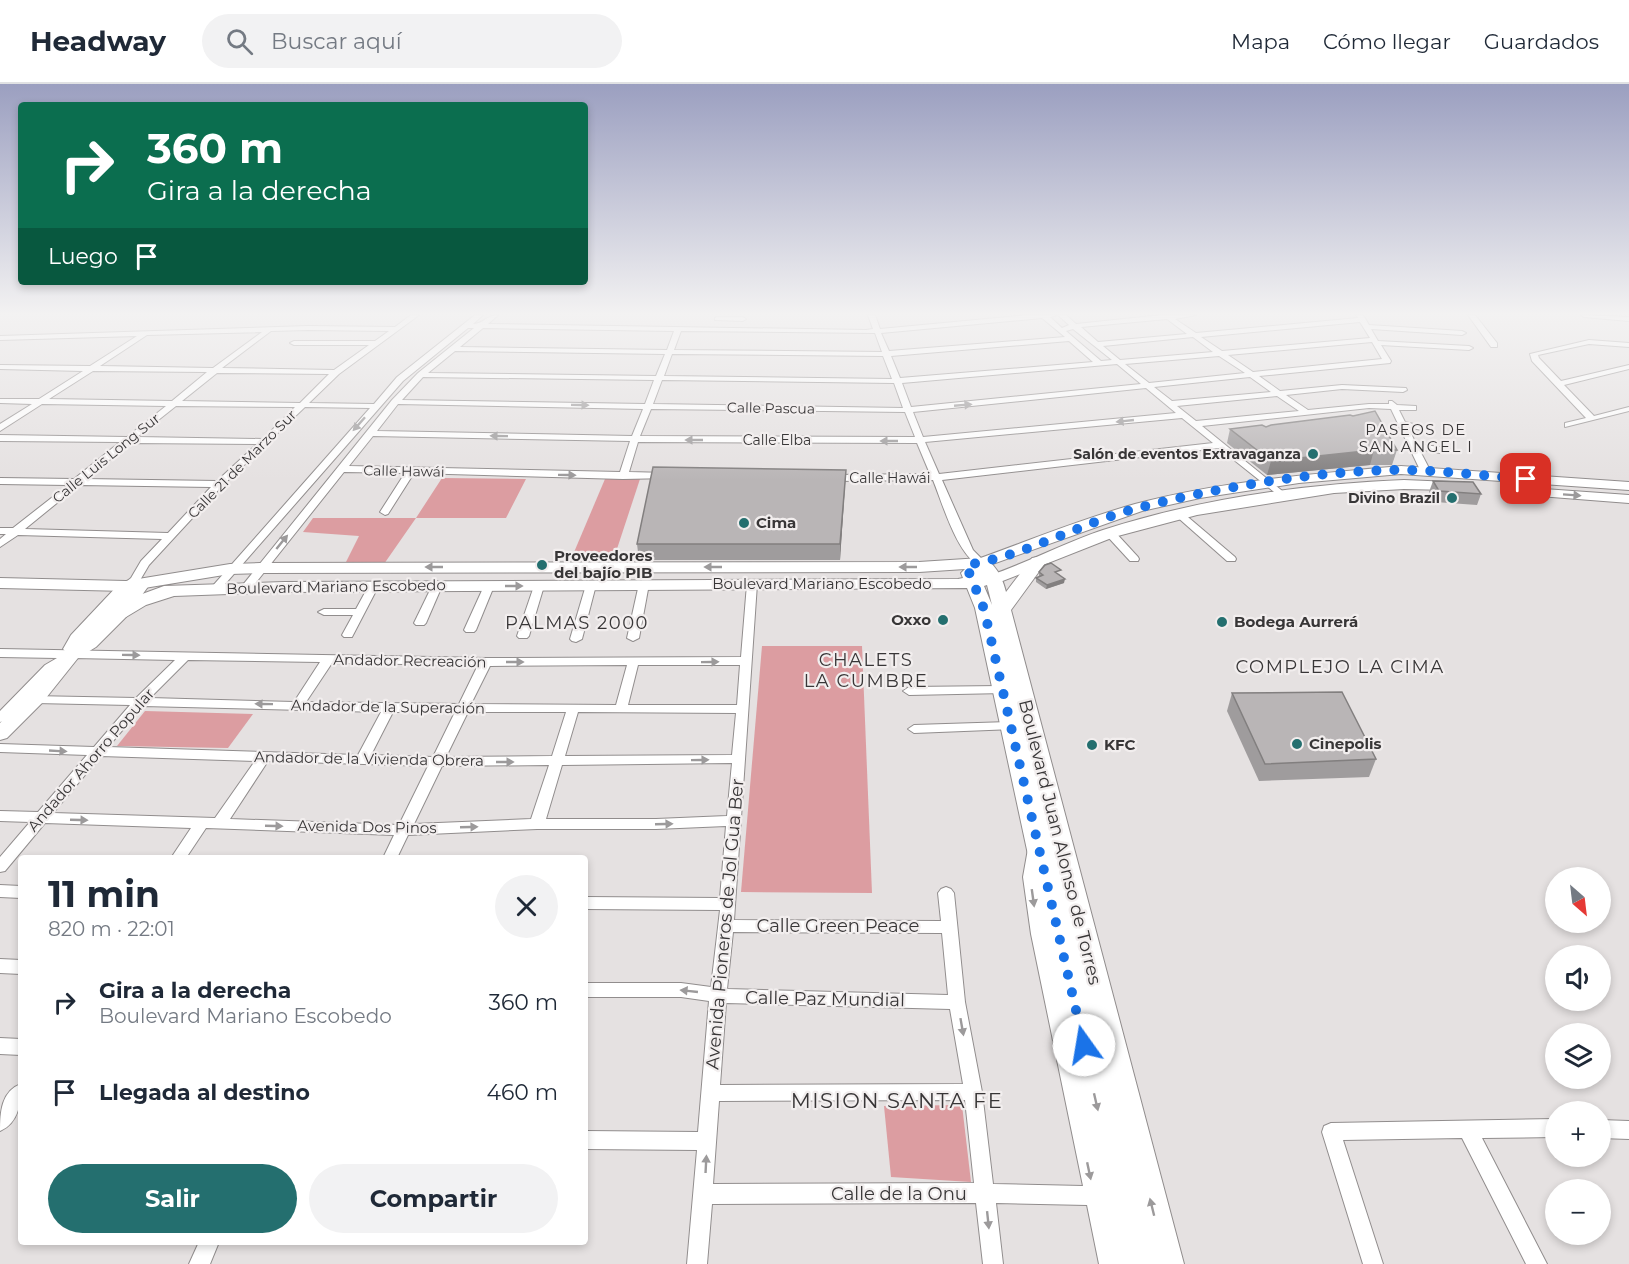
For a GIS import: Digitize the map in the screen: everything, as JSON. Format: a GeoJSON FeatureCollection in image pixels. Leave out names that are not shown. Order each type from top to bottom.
{"type":"FeatureCollection","features":[{"type":"Feature","properties":{"kind":"main road","name":"Boulevard Mariano Escobedo"},"geometry":{"type":"LineString","coordinates":[[0,595],[129,592],[230,569],[919,567],[972,560]]}},
{"type":"Feature","properties":{"kind":"main road","name":"Boulevard Juan Alonso de Torres"},"geometry":{"type":"LineString","coordinates":[[972,560],[1002,610],[1167,1264]]}},
{"type":"Feature","properties":{"kind":"main road"},"geometry":{"type":"LineString","coordinates":[[1002,610],[1038,562]]}},
{"type":"Feature","properties":{"kind":"main road","name":"Boulevard Mariano Escobedo"},"geometry":{"type":"LineString","coordinates":[[0,584],[129,592],[140,601],[172,591],[215,588],[984,581]]}},
{"type":"Feature","properties":{"kind":"main road","name":"Boulevard Juan Alonso de Torres"},"geometry":{"type":"LineString","coordinates":[[984,581],[984,609],[1001,690],[1133,1264]]}},
{"type":"Feature","properties":{"kind":"street"},"geometry":{"type":"LineString","coordinates":[[0,428],[87,370]]}},
{"type":"Feature","properties":{"kind":"street","name":"Calle Luis Long Sur"},"geometry":{"type":"LineString","coordinates":[[0,544],[215,370]]}},
{"type":"Feature","properties":{"kind":"street"},"geometry":{"type":"LineString","coordinates":[[219,370],[336,372]]}},
{"type":"Feature","properties":{"kind":"street","name":"Calle 21 de Marzo Sur"},"geometry":{"type":"LineString","coordinates":[[129,592],[145,563],[219,484],[339,370]]}},
{"type":"Feature","properties":{"kind":"street"},"geometry":{"type":"LineString","coordinates":[[215,588],[411,370]]}},
{"type":"Feature","properties":{"kind":"street"},"geometry":{"type":"LineString","coordinates":[[246,588],[369,433],[395,402],[427,370]]}},
{"type":"Feature","properties":{"kind":"street"},"geometry":{"type":"LineString","coordinates":[[623,476],[635,439],[663,370]]}},
{"type":"Feature","properties":{"kind":"street"},"geometry":{"type":"LineString","coordinates":[[892,370],[972,560]]}},
{"type":"Feature","properties":{"kind":"street"},"geometry":{"type":"LineString","coordinates":[[421,375],[897,381],[1020,370]]}},
{"type":"Feature","properties":{"kind":"street"},"geometry":{"type":"LineString","coordinates":[[1127,370],[1283,496]]}},
{"type":"Feature","properties":{"kind":"street"},"geometry":{"type":"LineString","coordinates":[[1246,370],[1306,412]]}},
{"type":"Feature","properties":{"kind":"street"},"geometry":{"type":"LineString","coordinates":[[1146,386],[1300,370]]}},
{"type":"Feature","properties":{"kind":"street"},"geometry":{"type":"LineString","coordinates":[[1546,370],[1592,419]]}},
{"type":"Feature","properties":{"kind":"street"},"geometry":{"type":"LineString","coordinates":[[1559,384],[1616,370]]}},
{"type":"Feature","properties":{"kind":"street","name":"Calle Pascua"},"geometry":{"type":"LineString","coordinates":[[395,402],[908,410],[1146,386]]}},
{"type":"Feature","properties":{"kind":"street"},"geometry":{"type":"LineString","coordinates":[[1170,404],[1352,386],[1403,390]]}},
{"type":"Feature","properties":{"kind":"street"},"geometry":{"type":"LineString","coordinates":[[1385,388],[1426,472]]}},
{"type":"Feature","properties":{"kind":"street"},"geometry":{"type":"LineString","coordinates":[[0,400],[376,406]]}},
{"type":"Feature","properties":{"kind":"street"},"geometry":{"type":"LineString","coordinates":[[1194,424],[1369,406],[1413,408]]}},
{"type":"Feature","properties":{"kind":"street"},"geometry":{"type":"LineString","coordinates":[[1568,425],[1629,409]]}},
{"type":"Feature","properties":{"kind":"street"},"geometry":{"type":"LineString","coordinates":[[1327,410],[1342,420]]}},
{"type":"Feature","properties":{"kind":"street"},"geometry":{"type":"LineString","coordinates":[[1285,414],[1298,425]]}},
{"type":"Feature","properties":{"kind":"street","name":"Calle Elba"},"geometry":{"type":"LineString","coordinates":[[369,433],[635,439],[920,440],[1183,415]]}},
{"type":"Feature","properties":{"kind":"street"},"geometry":{"type":"LineString","coordinates":[[1240,419],[1255,430]]}},
{"type":"Feature","properties":{"kind":"street"},"geometry":{"type":"LineString","coordinates":[[1403,424],[1426,428]]}},
{"type":"Feature","properties":{"kind":"street"},"geometry":{"type":"LineString","coordinates":[[0,438],[265,442]]}},
{"type":"Feature","properties":{"kind":"street","name":"Calle Hawái"},"geometry":{"type":"LineString","coordinates":[[826,478],[936,478],[1221,445]]}},
{"type":"Feature","properties":{"kind":"street"},"geometry":{"type":"LineString","coordinates":[[1415,447],[1440,450]]}},
{"type":"Feature","properties":{"kind":"street","name":"Calle Hawái"},"geometry":{"type":"LineString","coordinates":[[341,470],[682,476]]}},
{"type":"Feature","properties":{"kind":"street"},"geometry":{"type":"LineString","coordinates":[[385,512],[412,470]]}},
{"type":"Feature","properties":{"kind":"street","name":"Boulevard Mariano Escobedo"},"geometry":{"type":"LineString","coordinates":[[972,560],[1138,508],[1267,483],[1381,471],[1612,485],[1627,494]]}},
{"type":"Feature","properties":{"kind":"street"},"geometry":{"type":"LineString","coordinates":[[0,481],[219,484]]}},
{"type":"Feature","properties":{"kind":"street","name":"Boulevard Mariano Escobedo"},"geometry":{"type":"LineString","coordinates":[[984,581],[1111,534],[1179,514],[1283,496],[1374,484],[1407,483],[1627,494]]}},
{"type":"Feature","properties":{"kind":"street"},"geometry":{"type":"LineString","coordinates":[[1248,486],[1264,499]]}},
{"type":"Feature","properties":{"kind":"street"},"geometry":{"type":"LineString","coordinates":[[1179,514],[1231,559]]}},
{"type":"Feature","properties":{"kind":"street"},"geometry":{"type":"LineString","coordinates":[[0,531],[170,536]]}},
{"type":"Feature","properties":{"kind":"street"},"geometry":{"type":"LineString","coordinates":[[1111,534],[1134,559]]}},
{"type":"Feature","properties":{"kind":"street"},"geometry":{"type":"LineString","coordinates":[[633,638],[644,584]]}},
{"type":"Feature","properties":{"kind":"street","name":"Avenida Pioneros de Jol Gua Ber"},"geometry":{"type":"LineString","coordinates":[[697,1264],[718,996],[735,821],[752,584]]}},
{"type":"Feature","properties":{"kind":"street"},"geometry":{"type":"LineString","coordinates":[[576,639],[591,585]]}},
{"type":"Feature","properties":{"kind":"street"},"geometry":{"type":"LineString","coordinates":[[420,624],[437,586]]}},
{"type":"Feature","properties":{"kind":"street"},"geometry":{"type":"LineString","coordinates":[[470,630],[489,586]]}},
{"type":"Feature","properties":{"kind":"street"},"geometry":{"type":"LineString","coordinates":[[523,636],[539,586]]}},
{"type":"Feature","properties":{"kind":"street"},"geometry":{"type":"LineString","coordinates":[[348,636],[373,587]]}},
{"type":"Feature","properties":{"kind":"street"},"geometry":{"type":"LineString","coordinates":[[0,718],[49,668],[90,643],[129,592]]}},
{"type":"Feature","properties":{"kind":"street"},"geometry":{"type":"LineString","coordinates":[[324,612],[359,612]]}},
{"type":"Feature","properties":{"kind":"street","name":"Andador Recreación"},"geometry":{"type":"LineString","coordinates":[[0,653],[486,662],[747,661]]}},
{"type":"Feature","properties":{"kind":"street"},"geometry":{"type":"LineString","coordinates":[[0,734],[35,699],[72,654]]}},
{"type":"Feature","properties":{"kind":"street","name":"Andador Ahorro Popular"},"geometry":{"type":"LineString","coordinates":[[0,867],[139,702],[185,656]]}},
{"type":"Feature","properties":{"kind":"street"},"geometry":{"type":"LineString","coordinates":[[298,705],[328,659]]}},
{"type":"Feature","properties":{"kind":"street"},"geometry":{"type":"LineString","coordinates":[[392,855],[486,662]]}},
{"type":"Feature","properties":{"kind":"street"},"geometry":{"type":"LineString","coordinates":[[621,709],[633,663]]}},
{"type":"Feature","properties":{"kind":"street"},"geometry":{"type":"LineString","coordinates":[[909,691],[1001,690]]}},
{"type":"Feature","properties":{"kind":"street","name":"Andador de la Superación"},"geometry":{"type":"LineString","coordinates":[[35,699],[389,708],[742,709]]}},
{"type":"Feature","properties":{"kind":"street"},"geometry":{"type":"LineString","coordinates":[[362,760],[389,708]]}},
{"type":"Feature","properties":{"kind":"street"},"geometry":{"type":"LineString","coordinates":[[537,825],[573,709]]}},
{"type":"Feature","properties":{"kind":"street"},"geometry":{"type":"LineString","coordinates":[[914,729],[1010,726]]}},
{"type":"Feature","properties":{"kind":"street","name":"Andador de la Vivienda Obrera"},"geometry":{"type":"LineString","coordinates":[[0,748],[96,753],[437,762],[739,759]]}},
{"type":"Feature","properties":{"kind":"street"},"geometry":{"type":"LineString","coordinates":[[219,824],[264,757]]}},
{"type":"Feature","properties":{"kind":"street","name":"Avenida Dos Pinos"},"geometry":{"type":"LineString","coordinates":[[0,816],[404,830],[537,825],[656,825],[735,821]]}},
{"type":"Feature","properties":{"kind":"street"},"geometry":{"type":"LineString","coordinates":[[180,855],[201,824]]}},
{"type":"Feature","properties":{"kind":"street"},"geometry":{"type":"LineString","coordinates":[[1036,840],[1030,877],[1039,934],[1109,1264]]}},
{"type":"Feature","properties":{"kind":"street"},"geometry":{"type":"LineString","coordinates":[[0,891],[18,892]]}},
{"type":"Feature","properties":{"kind":"street"},"geometry":{"type":"LineString","coordinates":[[946,893],[957,1002],[973,1092],[993,1264]]}},
{"type":"Feature","properties":{"kind":"street"},"geometry":{"type":"LineString","coordinates":[[588,903],[728,904]]}},
{"type":"Feature","properties":{"kind":"street","name":"Calle Green Peace"},"geometry":{"type":"LineString","coordinates":[[726,926],[950,927]]}},
{"type":"Feature","properties":{"kind":"street"},"geometry":{"type":"LineString","coordinates":[[0,966],[18,967]]}},
{"type":"Feature","properties":{"kind":"street","name":"Calle Paz Mundial"},"geometry":{"type":"LineString","coordinates":[[588,990],[681,990],[718,996],[957,1002]]}},
{"type":"Feature","properties":{"kind":"street"},"geometry":{"type":"LineString","coordinates":[[0,1046],[18,1047]]}},
{"type":"Feature","properties":{"kind":"street"},"geometry":{"type":"LineString","coordinates":[[711,1093],[973,1092]]}},
{"type":"Feature","properties":{"kind":"street"},"geometry":{"type":"LineString","coordinates":[[0,1122],[18,1096]]}},
{"type":"Feature","properties":{"kind":"street"},"geometry":{"type":"LineString","coordinates":[[1373,1264],[1331,1132],[1545,1128]]}},
{"type":"Feature","properties":{"kind":"street"},"geometry":{"type":"LineString","coordinates":[[1467,1129],[1537,1264]]}},
{"type":"Feature","properties":{"kind":"street"},"geometry":{"type":"LineString","coordinates":[[1611,1129],[1629,1130]]}},
{"type":"Feature","properties":{"kind":"street"},"geometry":{"type":"LineString","coordinates":[[588,1140],[707,1140]]}},
{"type":"Feature","properties":{"kind":"street","name":"Calle de la Onu"},"geometry":{"type":"LineString","coordinates":[[704,1194],[986,1193],[1094,1196]]}},
{"type":"Feature","properties":{"kind":"street"},"geometry":{"type":"LineString","coordinates":[[199,1264],[208,1245]]}},
{"type":"Feature","properties":{"kind":"shaded area"},"geometry":{"type":"Polygon","coordinates":[[[442,478],[526,479],[506,518],[416,518],[442,478]]]}},
{"type":"Feature","properties":{"kind":"shaded area"},"geometry":{"type":"Polygon","coordinates":[[[605,479],[640,479],[614,558],[572,557],[605,479]]]}},
{"type":"Feature","properties":{"kind":"shaded area"},"geometry":{"type":"Polygon","coordinates":[[[313,518],[416,518],[384,564],[345,564],[359,536],[303,532],[313,518]]]}},
{"type":"Feature","properties":{"kind":"shaded area"},"geometry":{"type":"Polygon","coordinates":[[[762,646],[862,646],[872,893],[741,892],[762,646]]]}},
{"type":"Feature","properties":{"kind":"shaded area"},"geometry":{"type":"Polygon","coordinates":[[[145,711],[253,714],[228,748],[117,746],[145,711]]]}},
{"type":"Feature","properties":{"kind":"shaded area"},"geometry":{"type":"Polygon","coordinates":[[[962,1105],[971,1182],[891,1177],[884,1106],[962,1105]]]}},
{"type":"Feature","properties":{"kind":"building"},"geometry":{"type":"Polygon","coordinates":[[[1375,411],[1397,450],[1374,450],[1271,461],[1230,429],[1262,425],[1266,427],[1375,411]]]}},
{"type":"Feature","properties":{"kind":"building","name":"Cima"},"geometry":{"type":"Polygon","coordinates":[[[653,467],[846,470],[840,544],[637,544],[653,467]]]}},
{"type":"Feature","properties":{"kind":"building"},"geometry":{"type":"Polygon","coordinates":[[[1433,481],[1473,482],[1481,494],[1439,491],[1433,481]]]}},
{"type":"Feature","properties":{"kind":"building"},"geometry":{"type":"Polygon","coordinates":[[[1051,563],[1061,570],[1055,572],[1065,579],[1047,585],[1036,578],[1043,575],[1039,572],[1045,565],[1051,563]]]}},
{"type":"Feature","properties":{"kind":"building","name":"Cinepolis"},"geometry":{"type":"Polygon","coordinates":[[[1342,692],[1376,759],[1265,764],[1232,693],[1342,692]]]}},
{"type":"Feature","properties":{"kind":"place","name":"Salón de eventos Extravaganza"},"geometry":{"type":"Point","coordinates":[1313,454]}},
{"type":"Feature","properties":{"kind":"place","name":"Divino Brazil"},"geometry":{"type":"Point","coordinates":[1452,498]}},
{"type":"Feature","properties":{"kind":"place","name":"Cima"},"geometry":{"type":"Point","coordinates":[744,523]}},
{"type":"Feature","properties":{"kind":"place","name":"Proveedores del bajío PIB"},"geometry":{"type":"Point","coordinates":[542,565]}},
{"type":"Feature","properties":{"kind":"place","name":"Oxxo"},"geometry":{"type":"Point","coordinates":[943,620]}},
{"type":"Feature","properties":{"kind":"place","name":"Bodega Aurrerá"},"geometry":{"type":"Point","coordinates":[1222,622]}},
{"type":"Feature","properties":{"kind":"place","name":"Cinepolis"},"geometry":{"type":"Point","coordinates":[1297,744]}},
{"type":"Feature","properties":{"kind":"place","name":"KFC"},"geometry":{"type":"Point","coordinates":[1092,745]}},
{"type":"Feature","properties":{"kind":"district","name":"PASEOS DE SAN ANGEL I"},"geometry":{"type":"Point","coordinates":[1416,438]}},
{"type":"Feature","properties":{"kind":"district","name":"PALMAS 2000"},"geometry":{"type":"Point","coordinates":[577,623]}},
{"type":"Feature","properties":{"kind":"district","name":"COMPLEJO LA CIMA"},"geometry":{"type":"Point","coordinates":[1340,667]}},
{"type":"Feature","properties":{"kind":"district","name":"CHALETS LA CUMBRE"},"geometry":{"type":"Point","coordinates":[866,670]}},
{"type":"Feature","properties":{"kind":"district","name":"MISION SANTA FE"},"geometry":{"type":"Point","coordinates":[897,1101]}},
{"type":"Feature","properties":{"kind":"route"},"geometry":{"type":"LineString","coordinates":[[1084,1045],[984,609],[975,582],[966,565],[981,563],[1138,508],[1248,486],[1333,475],[1401,470],[1526,479]]}}]}
